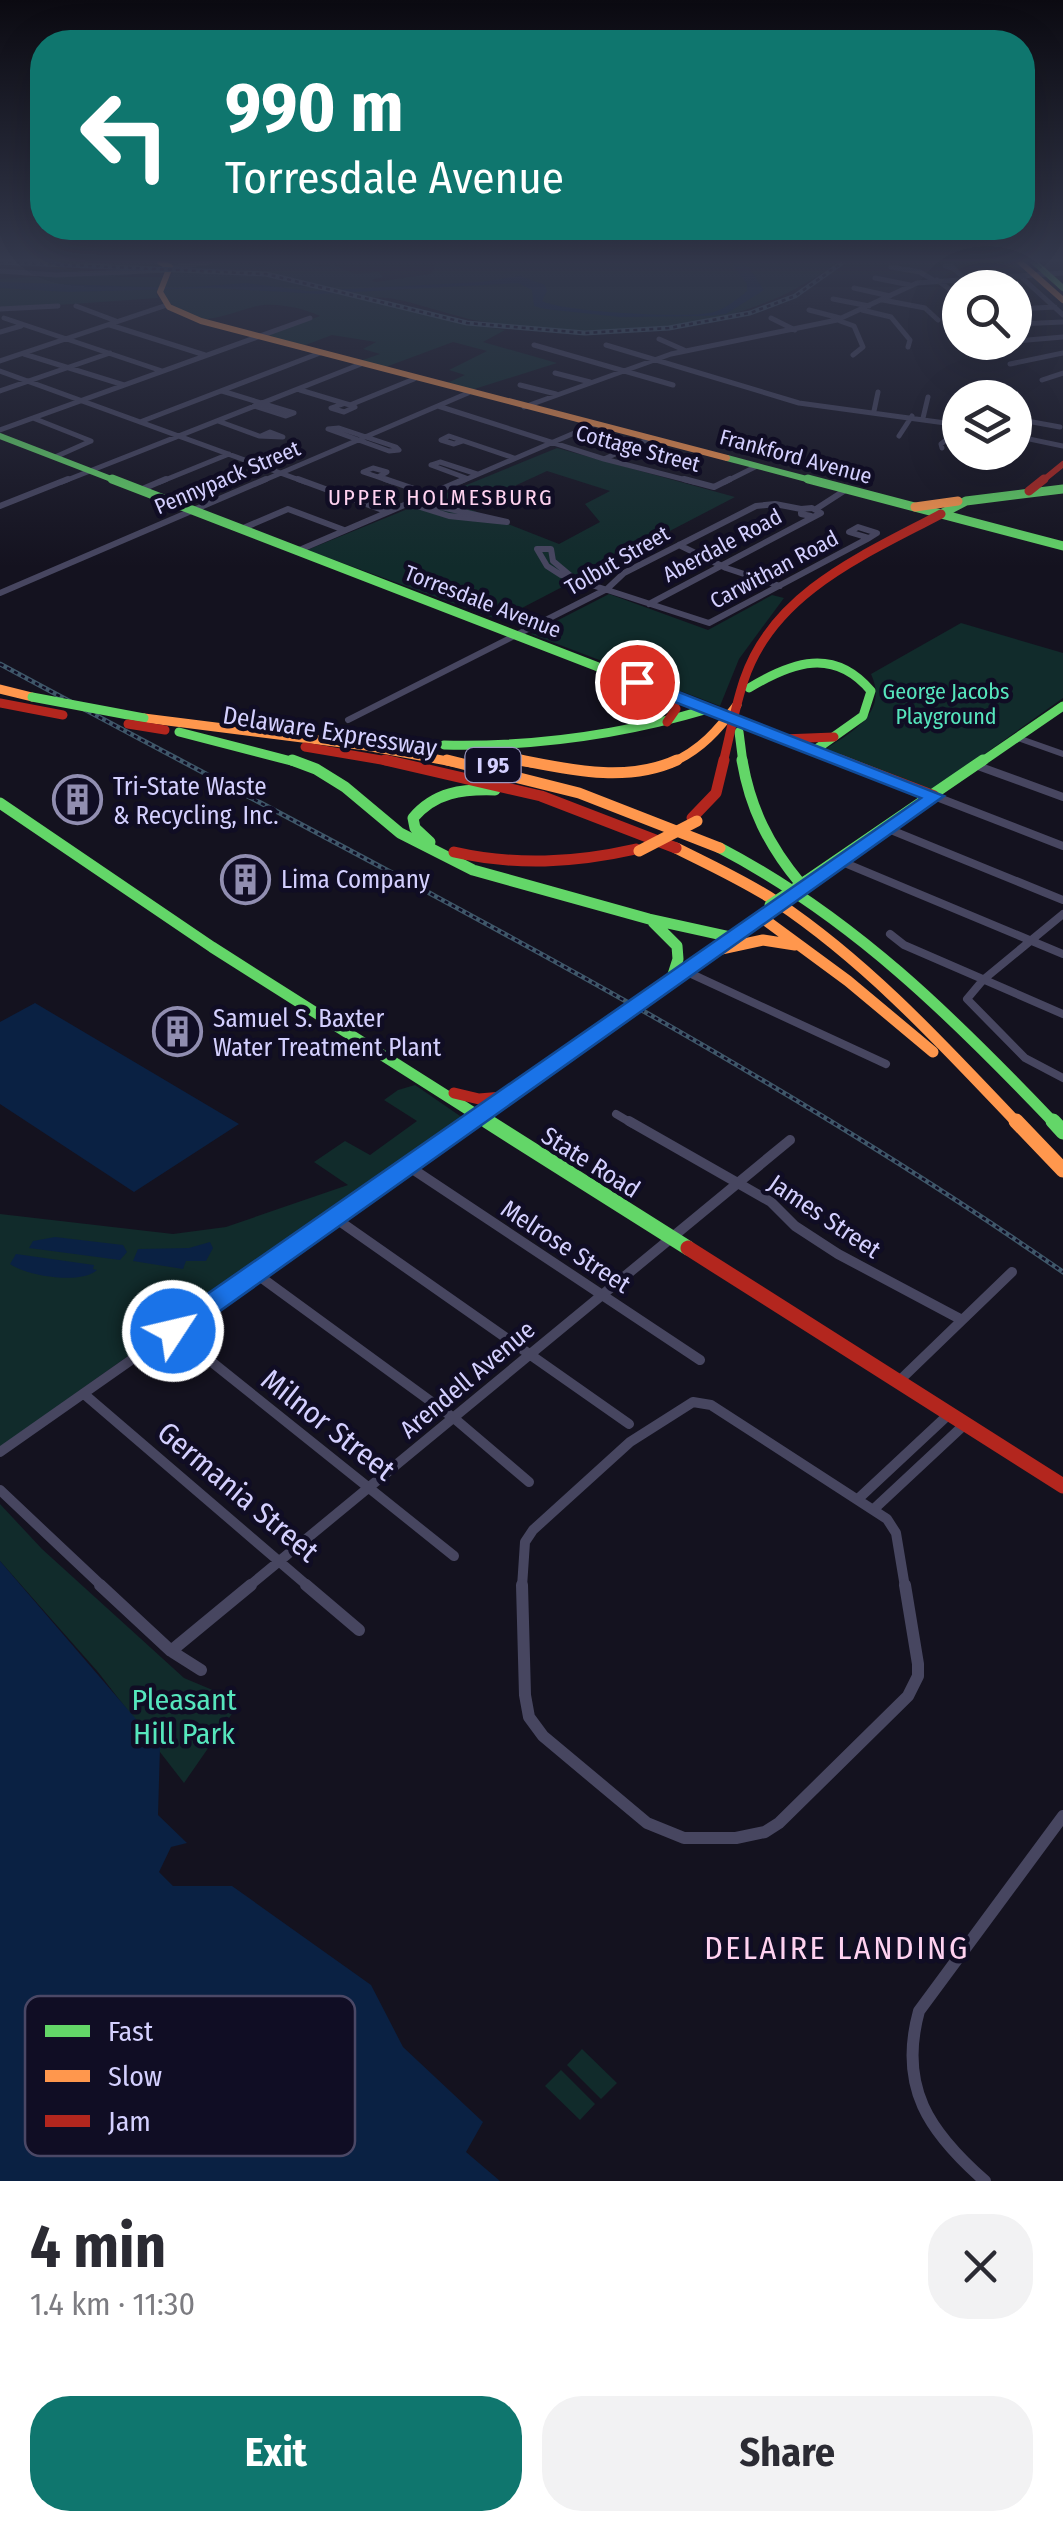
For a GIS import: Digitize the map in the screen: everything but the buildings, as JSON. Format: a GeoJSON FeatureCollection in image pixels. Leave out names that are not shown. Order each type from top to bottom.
{"type":"FeatureCollection","features":[{"type":"Feature","properties":{"kind":"main road","name":"Frankford Avenue"},"geometry":{"type":"LineString","coordinates":[[361,364],[1063,546]]}},
{"type":"Feature","properties":{"kind":"main road","name":"Torresdale Avenue"},"geometry":{"type":"LineString","coordinates":[[0,433],[934,796]]}},
{"type":"Feature","properties":{"kind":"main road"},"geometry":{"type":"LineString","coordinates":[[915,507],[1029,491],[1061,478]]}},
{"type":"Feature","properties":{"kind":"main road"},"geometry":{"type":"LineString","coordinates":[[436,744],[574,770],[634,772],[670,766],[704,751],[722,734],[757,650],[798,598],[848,563],[970,501]]}},
{"type":"Feature","properties":{"kind":"main road"},"geometry":{"type":"LineString","coordinates":[[420,845],[473,860],[546,868],[598,862],[638,850],[695,820],[722,792],[750,688],[770,642],[805,600],[843,571],[941,517],[940,514]]}},
{"type":"Feature","properties":{"kind":"main road"},"geometry":{"type":"LineString","coordinates":[[750,688],[777,669],[800,663],[826,662],[852,670],[868,683],[871,701],[856,723],[814,750]]}},
{"type":"Feature","properties":{"kind":"main road","name":"Delaware Expressway"},"geometry":{"type":"LineString","coordinates":[[0,690],[148,718],[393,746],[506,768],[672,824],[818,902],[908,975],[1063,1132]]}},
{"type":"Feature","properties":{"kind":"main road"},"geometry":{"type":"LineString","coordinates":[[667,722],[676,709],[669,694]]}},
{"type":"Feature","properties":{"kind":"main road","name":"Delaware Expressway"},"geometry":{"type":"LineString","coordinates":[[0,703],[427,766],[574,806],[675,847],[798,916],[895,998],[1063,1170]]}},
{"type":"Feature","properties":{"kind":"main road"},"geometry":{"type":"LineString","coordinates":[[695,820],[721,782],[737,704]]}},
{"type":"Feature","properties":{"kind":"main road"},"geometry":{"type":"LineString","coordinates":[[148,718],[514,748],[569,746],[616,738],[710,710]]}},
{"type":"Feature","properties":{"kind":"main road"},"geometry":{"type":"LineString","coordinates":[[478,1117],[886,828],[1061,710]]}},
{"type":"Feature","properties":{"kind":"main road"},"geometry":{"type":"LineString","coordinates":[[170,730],[258,750],[316,770],[345,787],[420,845],[502,880],[648,920],[730,937]]}},
{"type":"Feature","properties":{"kind":"main road"},"geometry":{"type":"LineString","coordinates":[[740,731],[743,781],[756,826],[778,860],[818,902]]}},
{"type":"Feature","properties":{"kind":"main road"},"geometry":{"type":"LineString","coordinates":[[780,738],[834,737]]}},
{"type":"Feature","properties":{"kind":"main road"},"geometry":{"type":"LineString","coordinates":[[574,806],[508,792],[469,790],[425,802],[413,818],[422,837],[444,849],[507,863],[576,862],[638,850]]}},
{"type":"Feature","properties":{"kind":"main road","name":"State Road"},"geometry":{"type":"LineString","coordinates":[[0,803],[212,947],[1063,1486]]}},
{"type":"Feature","properties":{"kind":"main road"},"geometry":{"type":"LineString","coordinates":[[769,910],[800,947],[890,1015],[1024,1131]]}},
{"type":"Feature","properties":{"kind":"main road"},"geometry":{"type":"LineString","coordinates":[[648,920],[668,933],[678,946],[671,980]]}},
{"type":"Feature","properties":{"kind":"main road"},"geometry":{"type":"LineString","coordinates":[[712,951],[763,940],[800,947]]}},
{"type":"Feature","properties":{"kind":"main road"},"geometry":{"type":"LineString","coordinates":[[444,1091],[480,1099],[506,1097]]}},
{"type":"Feature","properties":{"kind":"street"},"geometry":{"type":"LineString","coordinates":[[54,364],[124,385]]}},
{"type":"Feature","properties":{"kind":"street"},"geometry":{"type":"LineString","coordinates":[[0,391],[80,364]]}},
{"type":"Feature","properties":{"kind":"street"},"geometry":{"type":"LineString","coordinates":[[141,364],[162,371]]}},
{"type":"Feature","properties":{"kind":"street"},"geometry":{"type":"LineString","coordinates":[[0,433],[182,364]]}},
{"type":"Feature","properties":{"kind":"street"},"geometry":{"type":"LineString","coordinates":[[140,422],[294,364]]}},
{"type":"Feature","properties":{"kind":"street"},"geometry":{"type":"LineString","coordinates":[[0,506],[361,364]]}},
{"type":"Feature","properties":{"kind":"street"},"geometry":{"type":"LineString","coordinates":[[603,364],[673,385]]}},
{"type":"Feature","properties":{"kind":"street"},"geometry":{"type":"LineString","coordinates":[[524,408],[639,364]]}},
{"type":"Feature","properties":{"kind":"street"},"geometry":{"type":"LineString","coordinates":[[676,364],[800,402],[942,423]]}},
{"type":"Feature","properties":{"kind":"street"},"geometry":{"type":"LineString","coordinates":[[0,372],[388,512]]}},
{"type":"Feature","properties":{"kind":"street"},"geometry":{"type":"LineString","coordinates":[[555,373],[590,382]]}},
{"type":"Feature","properties":{"kind":"street"},"geometry":{"type":"LineString","coordinates":[[1042,380],[1063,373]]}},
{"type":"Feature","properties":{"kind":"street"},"geometry":{"type":"LineString","coordinates":[[298,389],[347,404],[414,379]]}},
{"type":"Feature","properties":{"kind":"street"},"geometry":{"type":"LineString","coordinates":[[520,384],[558,394]]}},
{"type":"Feature","properties":{"kind":"street"},"geometry":{"type":"LineString","coordinates":[[222,391],[286,416],[294,414],[258,405]]}},
{"type":"Feature","properties":{"kind":"street"},"geometry":{"type":"LineString","coordinates":[[874,412],[878,392]]}},
{"type":"Feature","properties":{"kind":"street","name":"Pennypack Street"},"geometry":{"type":"LineString","coordinates":[[0,593],[468,393]]}},
{"type":"Feature","properties":{"kind":"street"},"geometry":{"type":"LineString","coordinates":[[923,418],[928,397]]}},
{"type":"Feature","properties":{"kind":"street","name":"Cottage Street"},"geometry":{"type":"LineString","coordinates":[[438,406],[604,458],[714,487]]}},
{"type":"Feature","properties":{"kind":"street"},"geometry":{"type":"LineString","coordinates":[[898,436],[912,416]]}},
{"type":"Feature","properties":{"kind":"street"},"geometry":{"type":"LineString","coordinates":[[33,418],[92,441]]}},
{"type":"Feature","properties":{"kind":"street"},"geometry":{"type":"LineString","coordinates":[[218,421],[260,436]]}},
{"type":"Feature","properties":{"kind":"street"},"geometry":{"type":"LineString","coordinates":[[1032,422],[1060,427]]}},
{"type":"Feature","properties":{"kind":"street"},"geometry":{"type":"LineString","coordinates":[[296,551],[593,425]]}},
{"type":"Feature","properties":{"kind":"street"},"geometry":{"type":"LineString","coordinates":[[336,427],[399,450],[389,451],[358,440],[328,428],[336,427]]}},
{"type":"Feature","properties":{"kind":"street"},"geometry":{"type":"LineString","coordinates":[[1032,438],[1063,446]]}},
{"type":"Feature","properties":{"kind":"street"},"geometry":{"type":"LineString","coordinates":[[604,458],[649,439]]}},
{"type":"Feature","properties":{"kind":"street"},"geometry":{"type":"LineString","coordinates":[[54,457],[92,441]]}},
{"type":"Feature","properties":{"kind":"street"},"geometry":{"type":"LineString","coordinates":[[463,441],[514,458]]}},
{"type":"Feature","properties":{"kind":"street"},"geometry":{"type":"LineString","coordinates":[[942,443],[942,448]]}},
{"type":"Feature","properties":{"kind":"street"},"geometry":{"type":"LineString","coordinates":[[140,490],[228,454]]}},
{"type":"Feature","properties":{"kind":"street"},"geometry":{"type":"LineString","coordinates":[[468,478],[431,466],[440,462],[477,474]]}},
{"type":"Feature","properties":{"kind":"street"},"geometry":{"type":"LineString","coordinates":[[714,487],[757,466]]}},
{"type":"Feature","properties":{"kind":"street"},"geometry":{"type":"LineString","coordinates":[[378,477],[430,494]]}},
{"type":"Feature","properties":{"kind":"street","name":"Tolbut Street"},"geometry":{"type":"LineString","coordinates":[[348,720],[607,589],[624,573],[759,505],[816,508],[847,489]]}},
{"type":"Feature","properties":{"kind":"street"},"geometry":{"type":"LineString","coordinates":[[411,502],[456,513],[503,518],[507,522],[449,516],[411,502]]}},
{"type":"Feature","properties":{"kind":"street","name":"Tolbut Street"},"geometry":{"type":"LineString","coordinates":[[801,510],[801,514],[811,516],[821,512],[816,508]]}},
{"type":"Feature","properties":{"kind":"street"},"geometry":{"type":"LineString","coordinates":[[240,529],[288,509],[344,530]]}},
{"type":"Feature","properties":{"kind":"street","name":"Aberdale Road"},"geometry":{"type":"LineString","coordinates":[[648,604],[811,516]]}},
{"type":"Feature","properties":{"kind":"street","name":"Carwithan Road"},"geometry":{"type":"LineString","coordinates":[[648,604],[694,620],[717,621],[869,538]]}},
{"type":"Feature","properties":{"kind":"street"},"geometry":{"type":"LineString","coordinates":[[679,545],[721,566],[780,586]]}},
{"type":"Feature","properties":{"kind":"street"},"geometry":{"type":"LineString","coordinates":[[572,577],[556,565],[549,555],[551,549],[537,549],[551,570],[648,604]]}},
{"type":"Feature","properties":{"kind":"street"},"geometry":{"type":"LineString","coordinates":[[1018,738],[1063,754]]}},
{"type":"Feature","properties":{"kind":"street"},"geometry":{"type":"LineString","coordinates":[[978,766],[1063,798]]}},
{"type":"Feature","properties":{"kind":"street","name":"Torresdale Avenue"},"geometry":{"type":"LineString","coordinates":[[934,796],[1063,846]]}},
{"type":"Feature","properties":{"kind":"street"},"geometry":{"type":"LineString","coordinates":[[886,828],[1063,900]]}},
{"type":"Feature","properties":{"kind":"street"},"geometry":{"type":"LineString","coordinates":[[840,861],[1063,954]]}},
{"type":"Feature","properties":{"kind":"street"},"geometry":{"type":"LineString","coordinates":[[1063,914],[968,998],[1025,1058],[1063,1078]]}},
{"type":"Feature","properties":{"kind":"street"},"geometry":{"type":"LineString","coordinates":[[890,934],[904,945],[1063,1014]]}},
{"type":"Feature","properties":{"kind":"street"},"geometry":{"type":"LineString","coordinates":[[686,970],[886,1064]]}},
{"type":"Feature","properties":{"kind":"street","name":"James Street"},"geometry":{"type":"LineString","coordinates":[[616,1114],[775,1204],[796,1226],[838,1254],[962,1320]]}},
{"type":"Feature","properties":{"kind":"street"},"geometry":{"type":"LineString","coordinates":[[0,1452],[478,1117]]}},
{"type":"Feature","properties":{"kind":"street","name":"Arendell Avenue"},"geometry":{"type":"LineString","coordinates":[[171,1651],[674,1240],[790,1140]]}},
{"type":"Feature","properties":{"kind":"street","name":"Melrose Street"},"geometry":{"type":"LineString","coordinates":[[408,1166],[700,1360]]}},
{"type":"Feature","properties":{"kind":"street"},"geometry":{"type":"LineString","coordinates":[[335,1218],[629,1424]]}},
{"type":"Feature","properties":{"kind":"street"},"geometry":{"type":"LineString","coordinates":[[898,1382],[1012,1272]]}},
{"type":"Feature","properties":{"kind":"street"},"geometry":{"type":"LineString","coordinates":[[256,1273],[455,1419],[528,1482]]}},
{"type":"Feature","properties":{"kind":"street","name":"Milnor Street"},"geometry":{"type":"LineString","coordinates":[[173,1331],[454,1556]]}},
{"type":"Feature","properties":{"kind":"street","name":"Germania Street"},"geometry":{"type":"LineString","coordinates":[[84,1394],[359,1630]]}},
{"type":"Feature","properties":{"kind":"street"},"geometry":{"type":"LineString","coordinates":[[693,1402],[711,1406],[843,1494],[876,1508],[896,1533],[918,1676],[908,1696],[779,1823],[765,1832],[736,1838],[684,1838],[663,1831],[542,1736],[529,1717],[525,1695],[524,1558],[529,1532],[597,1468],[674,1408],[693,1402]]}},
{"type":"Feature","properties":{"kind":"street"},"geometry":{"type":"LineString","coordinates":[[858,1499],[948,1415]]}},
{"type":"Feature","properties":{"kind":"street"},"geometry":{"type":"LineString","coordinates":[[876,1508],[964,1424]]}},
{"type":"Feature","properties":{"kind":"street"},"geometry":{"type":"LineString","coordinates":[[0,1490],[171,1651],[201,1670]]}},
{"type":"Feature","properties":{"kind":"street"},"geometry":{"type":"LineString","coordinates":[[985,2181],[944,2141],[926,2114],[911,2074],[910,2034],[919,2012],[1063,1816]]}},
{"type":"Feature","properties":{"kind":"green space"},"geometry":{"type":"Polygon","coordinates":[[[461,364],[555,364],[468,391],[445,384],[465,375],[449,370],[461,364]]]}},
{"type":"Feature","properties":{"kind":"green space"},"geometry":{"type":"Polygon","coordinates":[[[557,448],[735,497],[499,620],[307,550],[557,448]],[[547,471],[467,508],[559,544],[600,522],[585,504],[610,491],[547,471]]]}},
{"type":"Feature","properties":{"kind":"green space"},"geometry":{"type":"Polygon","coordinates":[[[609,594],[708,630],[772,595],[784,598],[739,659],[720,706],[531,634],[609,594]]]}},
{"type":"Feature","properties":{"kind":"green space","name":"George Jacobs Playground"},"geometry":{"type":"Polygon","coordinates":[[[961,623],[1063,653],[1063,698],[933,791],[824,750],[865,720],[875,700],[871,674],[961,623]]]}},
{"type":"Feature","properties":{"kind":"green space"},"geometry":{"type":"Polygon","coordinates":[[[415,1085],[463,1118],[0,1447],[0,1214],[173,1234],[226,1227],[348,1185],[314,1162],[345,1141],[370,1155],[417,1121],[384,1100],[415,1085]]]}},
{"type":"Feature","properties":{"kind":"green space","name":"Pleasant Hill Park"},"geometry":{"type":"Polygon","coordinates":[[[0,1504],[42,1549],[184,1678],[234,1699],[238,1705],[184,1783],[98,1672],[0,1561],[0,1504]]]}},
{"type":"Feature","properties":{"kind":"green space"},"geometry":{"type":"Polygon","coordinates":[[[582,2049],[617,2083],[601,2099],[567,2065],[582,2049]]]}},
{"type":"Feature","properties":{"kind":"green space"},"geometry":{"type":"Polygon","coordinates":[[[561,2070],[595,2104],[580,2120],[545,2086],[561,2070]]]}},
{"type":"Feature","properties":{"kind":"water"},"geometry":{"type":"Polygon","coordinates":[[[35,1003],[239,1124],[134,1192],[0,1104],[0,1022],[35,1003]]]}},
{"type":"Feature","properties":{"kind":"water"},"geometry":{"type":"Polygon","coordinates":[[[55,1237],[123,1245],[127,1252],[120,1260],[29,1248],[33,1241],[55,1237]]]}},
{"type":"Feature","properties":{"kind":"water"},"geometry":{"type":"Polygon","coordinates":[[[210,1242],[213,1248],[206,1261],[186,1261],[183,1269],[133,1261],[138,1249],[189,1248],[210,1242]]]}},
{"type":"Feature","properties":{"kind":"water"},"geometry":{"type":"Polygon","coordinates":[[[16,1254],[94,1265],[97,1270],[79,1277],[41,1275],[10,1264],[16,1254]]]}},
{"type":"Feature","properties":{"kind":"water"},"geometry":{"type":"Polygon","coordinates":[[[0,1561],[160,1747],[158,1815],[187,1843],[171,1847],[159,1872],[173,1886],[232,1886],[371,1985],[403,2047],[483,2122],[466,2152],[500,2181],[0,2181],[0,1561]]]}},
{"type":"Feature","properties":{"kind":"railway"},"geometry":{"type":"LineString","coordinates":[[0,664],[674,1028],[936,1187],[1063,1272]]}},
{"type":"Feature","properties":{"kind":"traffic: fast"},"geometry":{"type":"LineString","coordinates":[[0,436],[712,711]]}},
{"type":"Feature","properties":{"kind":"traffic: fast"},"geometry":{"type":"LineString","coordinates":[[727,458],[1063,546]]}},
{"type":"Feature","properties":{"kind":"traffic: fast"},"geometry":{"type":"LineString","coordinates":[[941,514],[966,501],[1063,489]]}},
{"type":"Feature","properties":{"kind":"traffic: fast"},"geometry":{"type":"LineString","coordinates":[[749,688],[780,671],[814,662],[845,667],[859,677],[871,691],[863,716],[815,750]]}},
{"type":"Feature","properties":{"kind":"traffic: fast"},"geometry":{"type":"LineString","coordinates":[[32,697],[144,718]]}},
{"type":"Feature","properties":{"kind":"traffic: fast"},"geometry":{"type":"LineString","coordinates":[[806,881],[1063,706]]}},
{"type":"Feature","properties":{"kind":"traffic: fast"},"geometry":{"type":"LineString","coordinates":[[444,745],[512,745],[578,739],[708,709]]}},
{"type":"Feature","properties":{"kind":"traffic: fast"},"geometry":{"type":"LineString","coordinates":[[179,732],[274,754],[316,769],[345,787],[400,833],[473,870],[649,919],[731,937]]}},
{"type":"Feature","properties":{"kind":"traffic: fast"},"geometry":{"type":"LineString","coordinates":[[739,732],[744,775],[756,814],[774,849],[800,883]]}},
{"type":"Feature","properties":{"kind":"traffic: fast"},"geometry":{"type":"LineString","coordinates":[[430,842],[415,828],[413,818],[429,802],[449,793],[495,790]]}},
{"type":"Feature","properties":{"kind":"traffic: fast"},"geometry":{"type":"LineString","coordinates":[[0,803],[212,947],[688,1248]]}},
{"type":"Feature","properties":{"kind":"traffic: fast"},"geometry":{"type":"LineString","coordinates":[[720,848],[770,874],[862,938],[945,1012],[1063,1132]]}},
{"type":"Feature","properties":{"kind":"traffic: fast"},"geometry":{"type":"LineString","coordinates":[[770,905],[806,881]]}},
{"type":"Feature","properties":{"kind":"traffic: fast"},"geometry":{"type":"LineString","coordinates":[[653,922],[677,946],[678,959],[671,981]]}},
{"type":"Feature","properties":{"kind":"traffic: slow"},"geometry":{"type":"LineString","coordinates":[[365,364],[727,458]]}},
{"type":"Feature","properties":{"kind":"traffic: slow"},"geometry":{"type":"LineString","coordinates":[[915,507],[958,501]]}},
{"type":"Feature","properties":{"kind":"traffic: slow"},"geometry":{"type":"LineString","coordinates":[[0,689],[32,697]]}},
{"type":"Feature","properties":{"kind":"traffic: slow"},"geometry":{"type":"LineString","coordinates":[[503,757],[603,773],[633,773],[662,767],[689,755],[714,735],[737,705]]}},
{"type":"Feature","properties":{"kind":"traffic: slow"},"geometry":{"type":"LineString","coordinates":[[712,711],[777,736]]}},
{"type":"Feature","properties":{"kind":"traffic: slow"},"geometry":{"type":"LineString","coordinates":[[144,718],[438,758],[579,793],[720,848]]}},
{"type":"Feature","properties":{"kind":"traffic: slow"},"geometry":{"type":"LineString","coordinates":[[639,851],[697,821]]}},
{"type":"Feature","properties":{"kind":"traffic: slow"},"geometry":{"type":"LineString","coordinates":[[676,848],[763,893],[827,939],[932,1034],[1063,1170]]}},
{"type":"Feature","properties":{"kind":"traffic: slow"},"geometry":{"type":"LineString","coordinates":[[657,991],[775,909]]}},
{"type":"Feature","properties":{"kind":"traffic: slow"},"geometry":{"type":"LineString","coordinates":[[761,917],[848,981],[933,1052]]}},
{"type":"Feature","properties":{"kind":"traffic: slow"},"geometry":{"type":"LineString","coordinates":[[712,951],[763,940],[795,945]]}},
{"type":"Feature","properties":{"kind":"traffic: slow"},"geometry":{"type":"LineString","coordinates":[[618,1018],[657,991]]}},
{"type":"Feature","properties":{"kind":"traffic: jam"},"geometry":{"type":"LineString","coordinates":[[1029,491],[1063,464]]}},
{"type":"Feature","properties":{"kind":"traffic: jam"},"geometry":{"type":"LineString","coordinates":[[692,818],[716,793],[745,676],[782,614],[837,569],[941,514]]}},
{"type":"Feature","properties":{"kind":"traffic: jam"},"geometry":{"type":"LineString","coordinates":[[667,722],[676,709],[669,694]]}},
{"type":"Feature","properties":{"kind":"traffic: jam"},"geometry":{"type":"LineString","coordinates":[[0,703],[63,715]]}},
{"type":"Feature","properties":{"kind":"traffic: jam"},"geometry":{"type":"LineString","coordinates":[[128,724],[165,730]]}},
{"type":"Feature","properties":{"kind":"traffic: jam"},"geometry":{"type":"LineString","coordinates":[[779,737],[934,796]]}},
{"type":"Feature","properties":{"kind":"traffic: jam"},"geometry":{"type":"LineString","coordinates":[[783,739],[834,737]]}},
{"type":"Feature","properties":{"kind":"traffic: jam"},"geometry":{"type":"LineString","coordinates":[[305,747],[400,763],[541,796],[676,848]]}},
{"type":"Feature","properties":{"kind":"traffic: jam"},"geometry":{"type":"LineString","coordinates":[[454,852],[500,861],[545,862],[636,849]]}},
{"type":"Feature","properties":{"kind":"traffic: jam"},"geometry":{"type":"LineString","coordinates":[[478,1117],[618,1018]]}},
{"type":"Feature","properties":{"kind":"traffic: jam"},"geometry":{"type":"LineString","coordinates":[[454,1093],[479,1099],[503,1097]]}},
{"type":"Feature","properties":{"kind":"traffic: jam"},"geometry":{"type":"LineString","coordinates":[[688,1248],[1063,1486]]}},
{"type":"Feature","properties":{"kind":"place","name":"Tri-State Waste & Recycling, Inc."},"geometry":{"type":"Point","coordinates":[78,800]}},
{"type":"Feature","properties":{"kind":"place","name":"Lima Company"},"geometry":{"type":"Point","coordinates":[246,879]}},
{"type":"Feature","properties":{"kind":"place","name":"Samuel S. Baxter Water Treatment Plant"},"geometry":{"type":"Point","coordinates":[178,1032]}},
{"type":"Feature","properties":{"kind":"district","name":"UPPER HOLMESBURG"},"geometry":{"type":"Point","coordinates":[441,497]}},
{"type":"Feature","properties":{"kind":"district","name":"DELAIRE LANDING"},"geometry":{"type":"Point","coordinates":[837,1948]}},
{"type":"Feature","properties":{"kind":"route"},"geometry":{"type":"LineString","coordinates":[[173,1331],[934,796],[637,682]]}}]}
